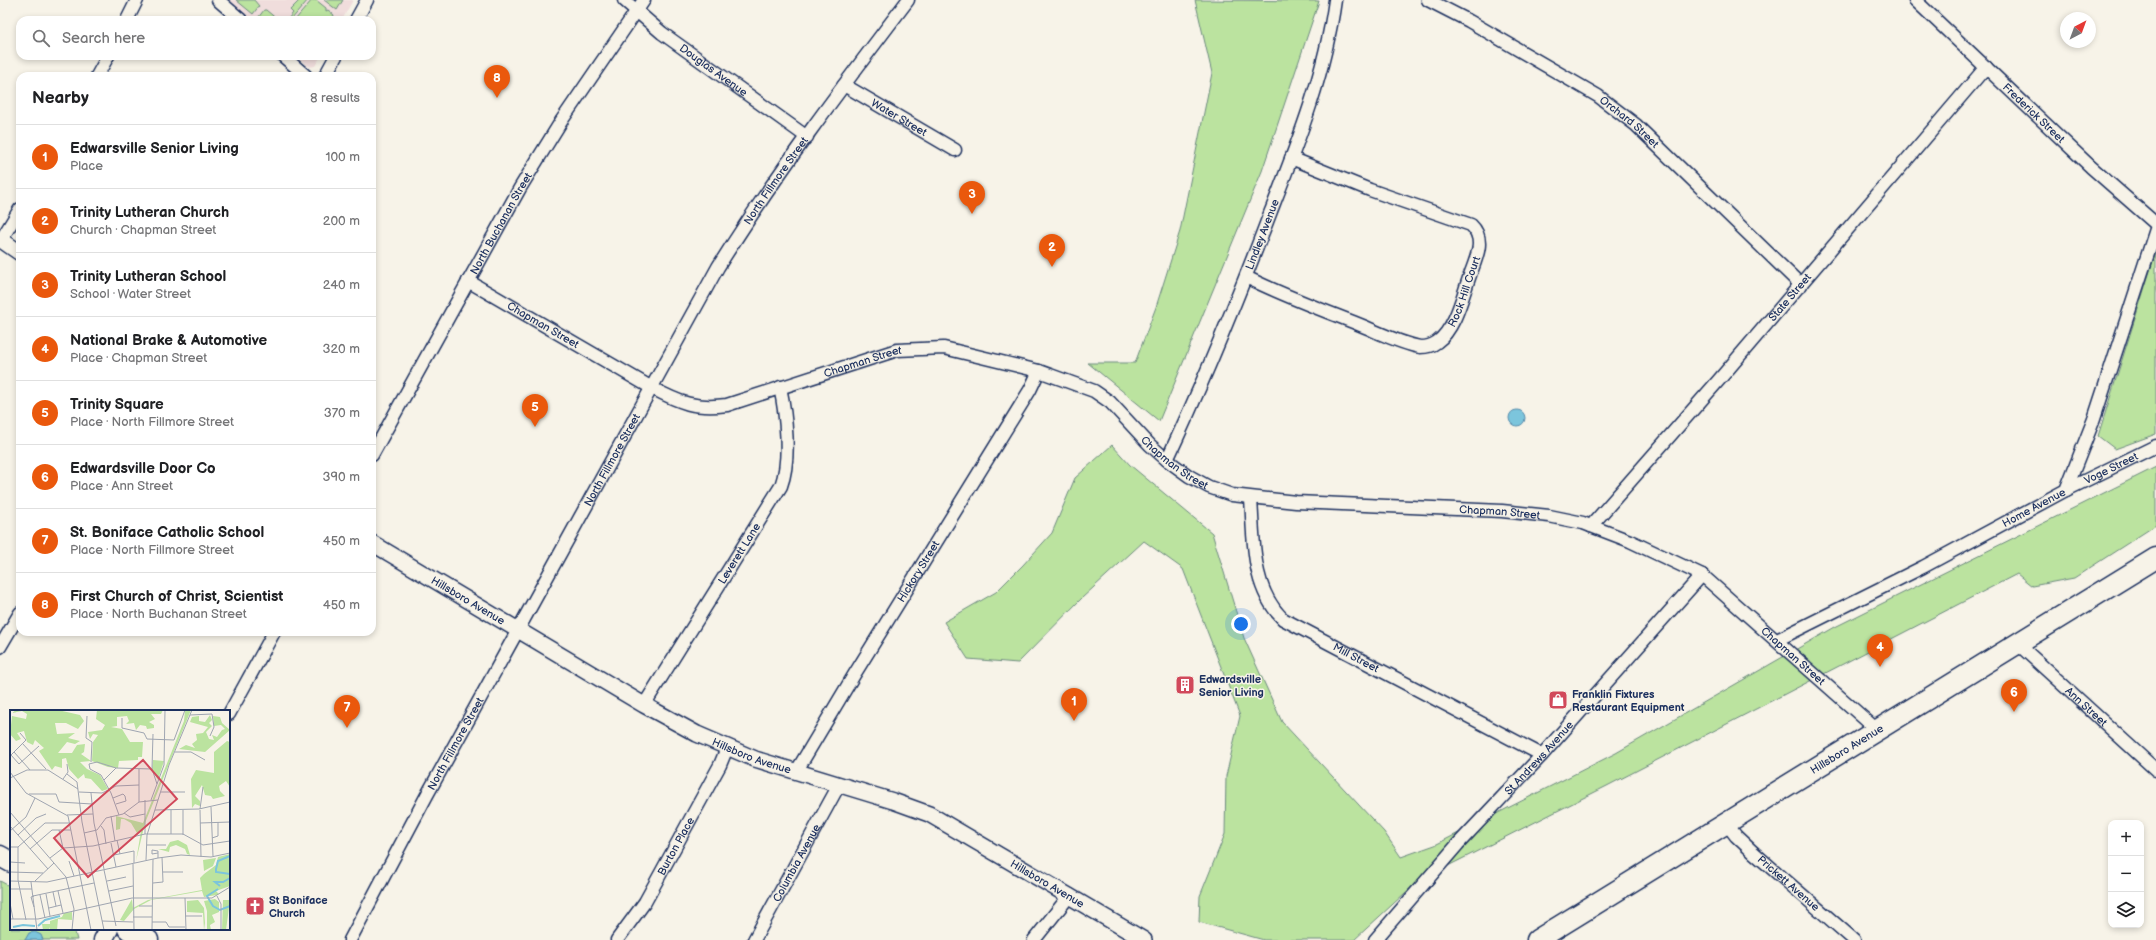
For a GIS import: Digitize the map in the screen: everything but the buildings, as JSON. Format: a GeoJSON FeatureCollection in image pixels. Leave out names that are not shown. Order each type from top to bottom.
{"type":"FeatureCollection","features":[{"type":"Feature","properties":{"kind":"main road","name":"Hillsboro Avenue"},"geometry":{"type":"LineString","coordinates":[[1537,940],[1876,729],[2156,558]]}},
{"type":"Feature","properties":{"kind":"main road"},"geometry":{"type":"LineString","coordinates":[[0,856],[10,861]]}},
{"type":"Feature","properties":{"kind":"main road"},"geometry":{"type":"LineString","coordinates":[[103,940],[108,930]]}},
{"type":"Feature","properties":{"kind":"main road"},"geometry":{"type":"LineString","coordinates":[[130,930],[148,940]]}},
{"type":"Feature","properties":{"kind":"street"},"geometry":{"type":"LineString","coordinates":[[129,16],[137,0]]}},
{"type":"Feature","properties":{"kind":"street"},"geometry":{"type":"LineString","coordinates":[[218,0],[236,16]]}},
{"type":"Feature","properties":{"kind":"street"},"geometry":{"type":"LineString","coordinates":[[358,16],[367,0]]}},
{"type":"Feature","properties":{"kind":"street","name":"Douglas Avenue"},"geometry":{"type":"LineString","coordinates":[[624,0],[709,68],[807,137]]}},
{"type":"Feature","properties":{"kind":"street","name":"North Buchanan Street"},"geometry":{"type":"LineString","coordinates":[[376,448],[468,281],[562,120],[644,0]]}},
{"type":"Feature","properties":{"kind":"street","name":"North Fillmore Street"},"geometry":{"type":"LineString","coordinates":[[350,940],[518,631],[730,249],[807,137],[908,0]]}},
{"type":"Feature","properties":{"kind":"street","name":"Lindley Avenue"},"geometry":{"type":"LineString","coordinates":[[1167,460],[1212,360],[1246,277],[1291,158],[1323,63],[1335,0]]}},
{"type":"Feature","properties":{"kind":"street","name":"Orchard Street"},"geometry":{"type":"LineString","coordinates":[[1428,0],[1475,24],[1613,106],[1636,125],[1800,285]]}},
{"type":"Feature","properties":{"kind":"street","name":"Frederick Street"},"geometry":{"type":"LineString","coordinates":[[1915,0],[2091,167],[2156,224]]}},
{"type":"Feature","properties":{"kind":"street"},"geometry":{"type":"LineString","coordinates":[[99,72],[106,60]]}},
{"type":"Feature","properties":{"kind":"street"},"geometry":{"type":"LineString","coordinates":[[288,60],[301,72]]}},
{"type":"Feature","properties":{"kind":"street"},"geometry":{"type":"LineString","coordinates":[[327,72],[334,60]]}},
{"type":"Feature","properties":{"kind":"street","name":"State Street"},"geometry":{"type":"LineString","coordinates":[[1591,526],[1800,285],[1986,67]]}},
{"type":"Feature","properties":{"kind":"street","name":"Water Street"},"geometry":{"type":"LineString","coordinates":[[844,86],[955,150]]}},
{"type":"Feature","properties":{"kind":"street","name":"Rock Hill Court"},"geometry":{"type":"LineString","coordinates":[[1246,277],[1275,291],[1404,342],[1424,347],[1437,343],[1445,334],[1469,279],[1479,248],[1480,237],[1478,232],[1471,225],[1377,193],[1291,158]]}},
{"type":"Feature","properties":{"kind":"street"},"geometry":{"type":"LineString","coordinates":[[16,215],[1,239],[16,249]]}},
{"type":"Feature","properties":{"kind":"street","name":"Home Avenue"},"geometry":{"type":"LineString","coordinates":[[1777,640],[1923,567],[2066,490],[2094,419],[2156,229]]}},
{"type":"Feature","properties":{"kind":"street","name":"Chapman Street"},"geometry":{"type":"LineString","coordinates":[[468,281],[675,401],[691,406],[707,408],[727,405],[897,350],[944,348],[1039,370],[1094,391],[1110,402],[1150,445],[1167,460],[1189,476],[1209,487],[1232,495],[1251,499],[1502,511],[1549,516],[1591,526],[1630,541],[1702,575],[1876,729]]}},
{"type":"Feature","properties":{"kind":"street","name":"Hickory Street"},"geometry":{"type":"LineString","coordinates":[[796,772],[854,675],[1026,397],[1039,370]]}},
{"type":"Feature","properties":{"kind":"street","name":"Leverett Lane"},"geometry":{"type":"LineString","coordinates":[[644,705],[781,486],[786,464],[784,404],[780,387]]}},
{"type":"Feature","properties":{"kind":"street","name":"Voge Street"},"geometry":{"type":"LineString","coordinates":[[2066,490],[2156,446]]}},
{"type":"Feature","properties":{"kind":"street","name":"Mill Street"},"geometry":{"type":"LineString","coordinates":[[1251,499],[1254,546],[1261,584],[1275,611],[1283,619],[1542,755]]}},
{"type":"Feature","properties":{"kind":"street","name":"Hillsboro Avenue"},"geometry":{"type":"LineString","coordinates":[[376,544],[518,631],[644,705],[727,748],[796,772],[893,801],[942,820],[1144,940]]}},
{"type":"Feature","properties":{"kind":"street","name":"St Andrews Avenue"},"geometry":{"type":"LineString","coordinates":[[1375,940],[1458,844],[1542,755],[1702,575]]}},
{"type":"Feature","properties":{"kind":"street"},"geometry":{"type":"LineString","coordinates":[[0,647],[16,620]]}},
{"type":"Feature","properties":{"kind":"street"},"geometry":{"type":"LineString","coordinates":[[230,712],[272,636]]}},
{"type":"Feature","properties":{"kind":"street","name":"Ann Street"},"geometry":{"type":"LineString","coordinates":[[2017,643],[2156,770]]}},
{"type":"Feature","properties":{"kind":"street","name":"Burton Place"},"geometry":{"type":"LineString","coordinates":[[617,940],[645,902],[720,765],[727,748]]}},
{"type":"Feature","properties":{"kind":"street","name":"Columbia Avenue"},"geometry":{"type":"LineString","coordinates":[[754,940],[839,785]]}},
{"type":"Feature","properties":{"kind":"street","name":"Prickett Avenue"},"geometry":{"type":"LineString","coordinates":[[1726,822],[1736,836],[1753,852],[1854,940]]}},
{"type":"Feature","properties":{"kind":"street"},"geometry":{"type":"LineString","coordinates":[[1034,940],[1070,895]]}},
{"type":"Feature","properties":{"kind":"shaded area"},"geometry":{"type":"Polygon","coordinates":[[[229,0],[353,0],[344,16],[247,16],[229,0]]]}},
{"type":"Feature","properties":{"kind":"shaded area"},"geometry":{"type":"Polygon","coordinates":[[[300,60],[319,60],[315,66],[310,67],[300,60]]]}},
{"type":"Feature","properties":{"kind":"green space"},"geometry":{"type":"Polygon","coordinates":[[[236,0],[254,0],[259,6],[253,14],[236,0]]]}},
{"type":"Feature","properties":{"kind":"green space"},"geometry":{"type":"Polygon","coordinates":[[[300,0],[308,0],[294,16],[290,16],[293,13],[290,10],[300,0]]]}},
{"type":"Feature","properties":{"kind":"green space"},"geometry":{"type":"Polygon","coordinates":[[[312,0],[316,0],[326,8],[326,11],[328,10],[334,15],[334,16],[298,16],[312,0]]]}},
{"type":"Feature","properties":{"kind":"green space"},"geometry":{"type":"Polygon","coordinates":[[[324,0],[343,0],[337,10],[324,0]]]}},
{"type":"Feature","properties":{"kind":"green space"},"geometry":{"type":"Polygon","coordinates":[[[1195,0],[1319,1],[1262,171],[1159,421],[1088,363],[1135,363],[1156,307],[1180,231],[1212,73],[1195,0]]]}},
{"type":"Feature","properties":{"kind":"green space"},"geometry":{"type":"Polygon","coordinates":[[[264,10],[266,10],[273,16],[260,16],[264,10]]]}},
{"type":"Feature","properties":{"kind":"green space"},"geometry":{"type":"Polygon","coordinates":[[[2156,252],[2156,434],[2115,449],[2098,436],[2156,252]]]}},
{"type":"Feature","properties":{"kind":"green space"},"geometry":{"type":"Polygon","coordinates":[[[1112,445],[1130,465],[1212,533],[1244,638],[1282,722],[1384,832],[1401,857],[1435,845],[1616,753],[1835,627],[2156,467],[2156,525],[2074,578],[2032,586],[2017,574],[1607,786],[1418,881],[1354,940],[1264,940],[1199,922],[1200,896],[1225,834],[1226,776],[1240,716],[1183,569],[1144,541],[1082,598],[1018,663],[968,659],[944,622],[996,592],[1023,565],[1052,533],[1075,478],[1112,445]]]}},
{"type":"Feature","properties":{"kind":"green space"},"geometry":{"type":"Polygon","coordinates":[[[0,881],[10,886],[10,930],[74,930],[77,940],[0,940],[0,881]]]}},
{"type":"Feature","properties":{"kind":"water"},"geometry":{"type":"Polygon","coordinates":[[[1517,410],[1523,412],[1525,418],[1523,424],[1517,426],[1511,424],[1509,418],[1511,412],[1517,410]]]}},
{"type":"Feature","properties":{"kind":"water"},"geometry":{"type":"Polygon","coordinates":[[[35,932],[41,935],[43,940],[25,940],[29,933],[35,932]]]}},
{"type":"Feature","properties":{"kind":"place","name":"First Church of Christ, Scientist"},"geometry":{"type":"Point","coordinates":[497,98]}},
{"type":"Feature","properties":{"kind":"place","name":"Trinity Lutheran School"},"geometry":{"type":"Point","coordinates":[972,214]}},
{"type":"Feature","properties":{"kind":"place","name":"Trinity Lutheran Church"},"geometry":{"type":"Point","coordinates":[1052,267]}},
{"type":"Feature","properties":{"kind":"place","name":"Trinity Square"},"geometry":{"type":"Point","coordinates":[535,427]}},
{"type":"Feature","properties":{"kind":"place","name":"National Brake & Automotive"},"geometry":{"type":"Point","coordinates":[1880,667]}},
{"type":"Feature","properties":{"kind":"place","name":"Edwardsville Senior Living"},"geometry":{"type":"Point","coordinates":[1185,685]}},
{"type":"Feature","properties":{"kind":"place","name":"Franklin Fixtures Restaurant Equipment"},"geometry":{"type":"Point","coordinates":[1558,700]}},
{"type":"Feature","properties":{"kind":"place","name":"Edwardsville Door Co"},"geometry":{"type":"Point","coordinates":[2014,712]}},
{"type":"Feature","properties":{"kind":"place","name":"Edwarsville Senior Living"},"geometry":{"type":"Point","coordinates":[1074,721]}},
{"type":"Feature","properties":{"kind":"place","name":"St. Boniface Catholic School"},"geometry":{"type":"Point","coordinates":[347,728]}},
{"type":"Feature","properties":{"kind":"place","name":"St Boniface Church"},"geometry":{"type":"Point","coordinates":[255,906]}}]}
